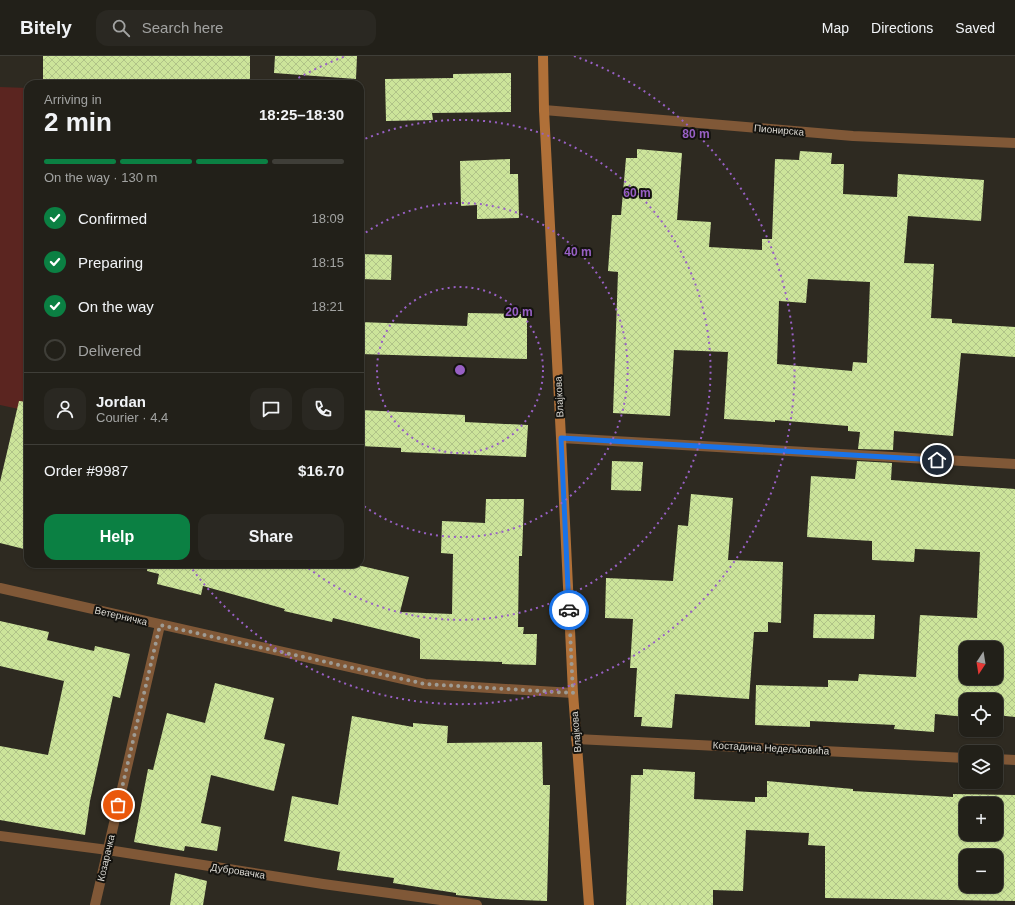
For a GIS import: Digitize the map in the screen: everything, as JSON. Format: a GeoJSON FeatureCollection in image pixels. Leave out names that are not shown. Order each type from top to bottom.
{"type":"FeatureCollection","features":[{"type":"Feature","properties":{"kind":"main road","name":"Влајкова"},"geometry":{"type":"LineString","coordinates":[[543,56],[544,110],[573,693],[588,905]]}},
{"type":"Feature","properties":{"kind":"street","name":"Пионирска"},"geometry":{"type":"LineString","coordinates":[[544,110],[853,136],[1015,144]]}},
{"type":"Feature","properties":{"kind":"street"},"geometry":{"type":"LineString","coordinates":[[561,438],[1015,464]]}},
{"type":"Feature","properties":{"kind":"street","name":"Ветерничка"},"geometry":{"type":"LineString","coordinates":[[0,588],[425,684],[573,693]]}},
{"type":"Feature","properties":{"kind":"street","name":"Козарачка"},"geometry":{"type":"LineString","coordinates":[[95,905],[160,625]]}},
{"type":"Feature","properties":{"kind":"street","name":"Костадина Недељковића"},"geometry":{"type":"LineString","coordinates":[[576,738],[959,758]]}},
{"type":"Feature","properties":{"kind":"street"},"geometry":{"type":"LineString","coordinates":[[1003,759],[1015,760]]}},
{"type":"Feature","properties":{"kind":"street","name":"Дубровачка"},"geometry":{"type":"LineString","coordinates":[[0,836],[108,850],[323,884],[477,905]]}},
{"type":"Feature","properties":{"kind":"shaded area"},"geometry":{"type":"Polygon","coordinates":[[[0,87],[24,88],[24,410],[0,405],[0,87]]]}},
{"type":"Feature","properties":{"kind":"building"},"geometry":{"type":"Polygon","coordinates":[[[43,56],[250,56],[250,80],[43,79],[43,56]]]}},
{"type":"Feature","properties":{"kind":"building"},"geometry":{"type":"Polygon","coordinates":[[[275,56],[357,56],[356,79],[274,73],[275,56]]]}},
{"type":"Feature","properties":{"kind":"building"},"geometry":{"type":"Polygon","coordinates":[[[511,73],[511,112],[432,113],[433,120],[386,121],[385,79],[453,78],[453,74],[511,73]]]}},
{"type":"Feature","properties":{"kind":"building"},"geometry":{"type":"Polygon","coordinates":[[[637,149],[682,153],[677,220],[711,222],[709,247],[762,250],[762,239],[772,239],[775,159],[799,160],[800,151],[832,153],[831,164],[844,164],[843,194],[897,197],[898,174],[984,180],[981,221],[908,216],[904,263],[934,264],[931,318],[952,319],[952,323],[1015,327],[1015,357],[961,353],[953,436],[894,431],[893,450],[858,449],[860,432],[848,431],[848,426],[775,420],[775,422],[724,419],[728,352],[674,350],[670,416],[613,413],[618,272],[608,271],[612,215],[621,215],[626,158],[637,158],[637,149]],[[808,279],[806,303],[779,301],[777,364],[852,371],[853,362],[867,363],[870,282],[808,279]]]}},
{"type":"Feature","properties":{"kind":"building"},"geometry":{"type":"Polygon","coordinates":[[[510,159],[510,174],[518,174],[519,218],[477,219],[477,205],[461,206],[460,161],[510,159]]]}},
{"type":"Feature","properties":{"kind":"building"},"geometry":{"type":"Polygon","coordinates":[[[364,254],[392,255],[391,280],[364,279],[364,254]]]}},
{"type":"Feature","properties":{"kind":"building"},"geometry":{"type":"Polygon","coordinates":[[[468,313],[527,314],[527,359],[364,354],[364,322],[467,326],[468,313]]]}},
{"type":"Feature","properties":{"kind":"building"},"geometry":{"type":"Polygon","coordinates":[[[19,401],[24,402],[24,549],[0,543],[0,482],[19,401]]]}},
{"type":"Feature","properties":{"kind":"building"},"geometry":{"type":"Polygon","coordinates":[[[364,410],[465,415],[465,422],[528,425],[526,457],[401,452],[401,448],[364,446],[364,410]]]}},
{"type":"Feature","properties":{"kind":"building"},"geometry":{"type":"Polygon","coordinates":[[[612,461],[643,462],[641,491],[611,490],[612,461]]]}},
{"type":"Feature","properties":{"kind":"building"},"geometry":{"type":"Polygon","coordinates":[[[857,461],[892,463],[891,480],[1015,489],[1015,717],[1003,716],[1003,693],[959,693],[959,716],[935,714],[934,732],[894,729],[895,725],[810,721],[810,727],[755,725],[756,685],[828,687],[828,680],[858,681],[859,674],[916,677],[920,615],[977,618],[980,552],[915,549],[914,562],[872,560],[872,541],[807,537],[811,476],[855,479],[857,461]]]}},
{"type":"Feature","properties":{"kind":"building"},"geometry":{"type":"Polygon","coordinates":[[[691,494],[733,498],[728,560],[783,562],[781,623],[768,622],[768,632],[754,632],[749,699],[675,694],[672,728],[641,726],[642,717],[634,717],[637,668],[630,668],[633,619],[605,618],[606,578],[673,581],[678,525],[688,526],[691,494]]]}},
{"type":"Feature","properties":{"kind":"building"},"geometry":{"type":"Polygon","coordinates":[[[486,499],[524,499],[522,556],[519,556],[518,627],[524,627],[523,634],[537,634],[536,665],[502,664],[502,662],[420,659],[420,639],[333,618],[332,622],[284,611],[285,609],[203,586],[201,595],[157,584],[159,574],[147,571],[147,568],[364,568],[364,567],[409,577],[400,612],[452,614],[453,554],[441,553],[442,521],[485,523],[486,499]]]}},
{"type":"Feature","properties":{"kind":"building"},"geometry":{"type":"Polygon","coordinates":[[[814,614],[875,615],[874,639],[813,638],[814,614]]]}},
{"type":"Feature","properties":{"kind":"building"},"geometry":{"type":"Polygon","coordinates":[[[0,621],[49,632],[47,640],[94,651],[95,646],[130,654],[120,698],[113,696],[90,801],[85,835],[0,820],[0,746],[48,755],[64,681],[0,666],[0,621]]]}},
{"type":"Feature","properties":{"kind":"building"},"geometry":{"type":"Polygon","coordinates":[[[215,683],[274,698],[264,739],[285,744],[274,791],[211,775],[201,823],[221,827],[217,851],[185,846],[184,851],[134,842],[148,769],[153,770],[167,713],[205,723],[215,683]]]}},
{"type":"Feature","properties":{"kind":"building"},"geometry":{"type":"Polygon","coordinates":[[[352,716],[413,727],[413,723],[448,726],[447,743],[542,742],[543,785],[550,785],[547,901],[497,899],[456,895],[456,893],[393,883],[394,878],[337,870],[340,852],[284,841],[292,796],[338,805],[352,716]]]}},
{"type":"Feature","properties":{"kind":"building"},"geometry":{"type":"Polygon","coordinates":[[[643,769],[695,772],[694,799],[755,802],[755,797],[767,797],[767,781],[853,789],[853,791],[953,797],[953,794],[1015,795],[1015,901],[825,898],[825,846],[808,845],[809,833],[746,830],[743,891],[713,890],[713,905],[626,905],[631,775],[643,775],[643,769]]]}},
{"type":"Feature","properties":{"kind":"building"},"geometry":{"type":"Polygon","coordinates":[[[175,873],[207,881],[203,905],[170,905],[175,873]]]}},
{"type":"Feature","properties":{"kind":"way so far"},"geometry":{"type":"LineString","coordinates":[[118,805],[160,625],[425,684],[573,693],[569,610]]}},
{"type":"Feature","properties":{"kind":"route"},"geometry":{"type":"LineString","coordinates":[[569,610],[561,438],[937,460]]}}]}
